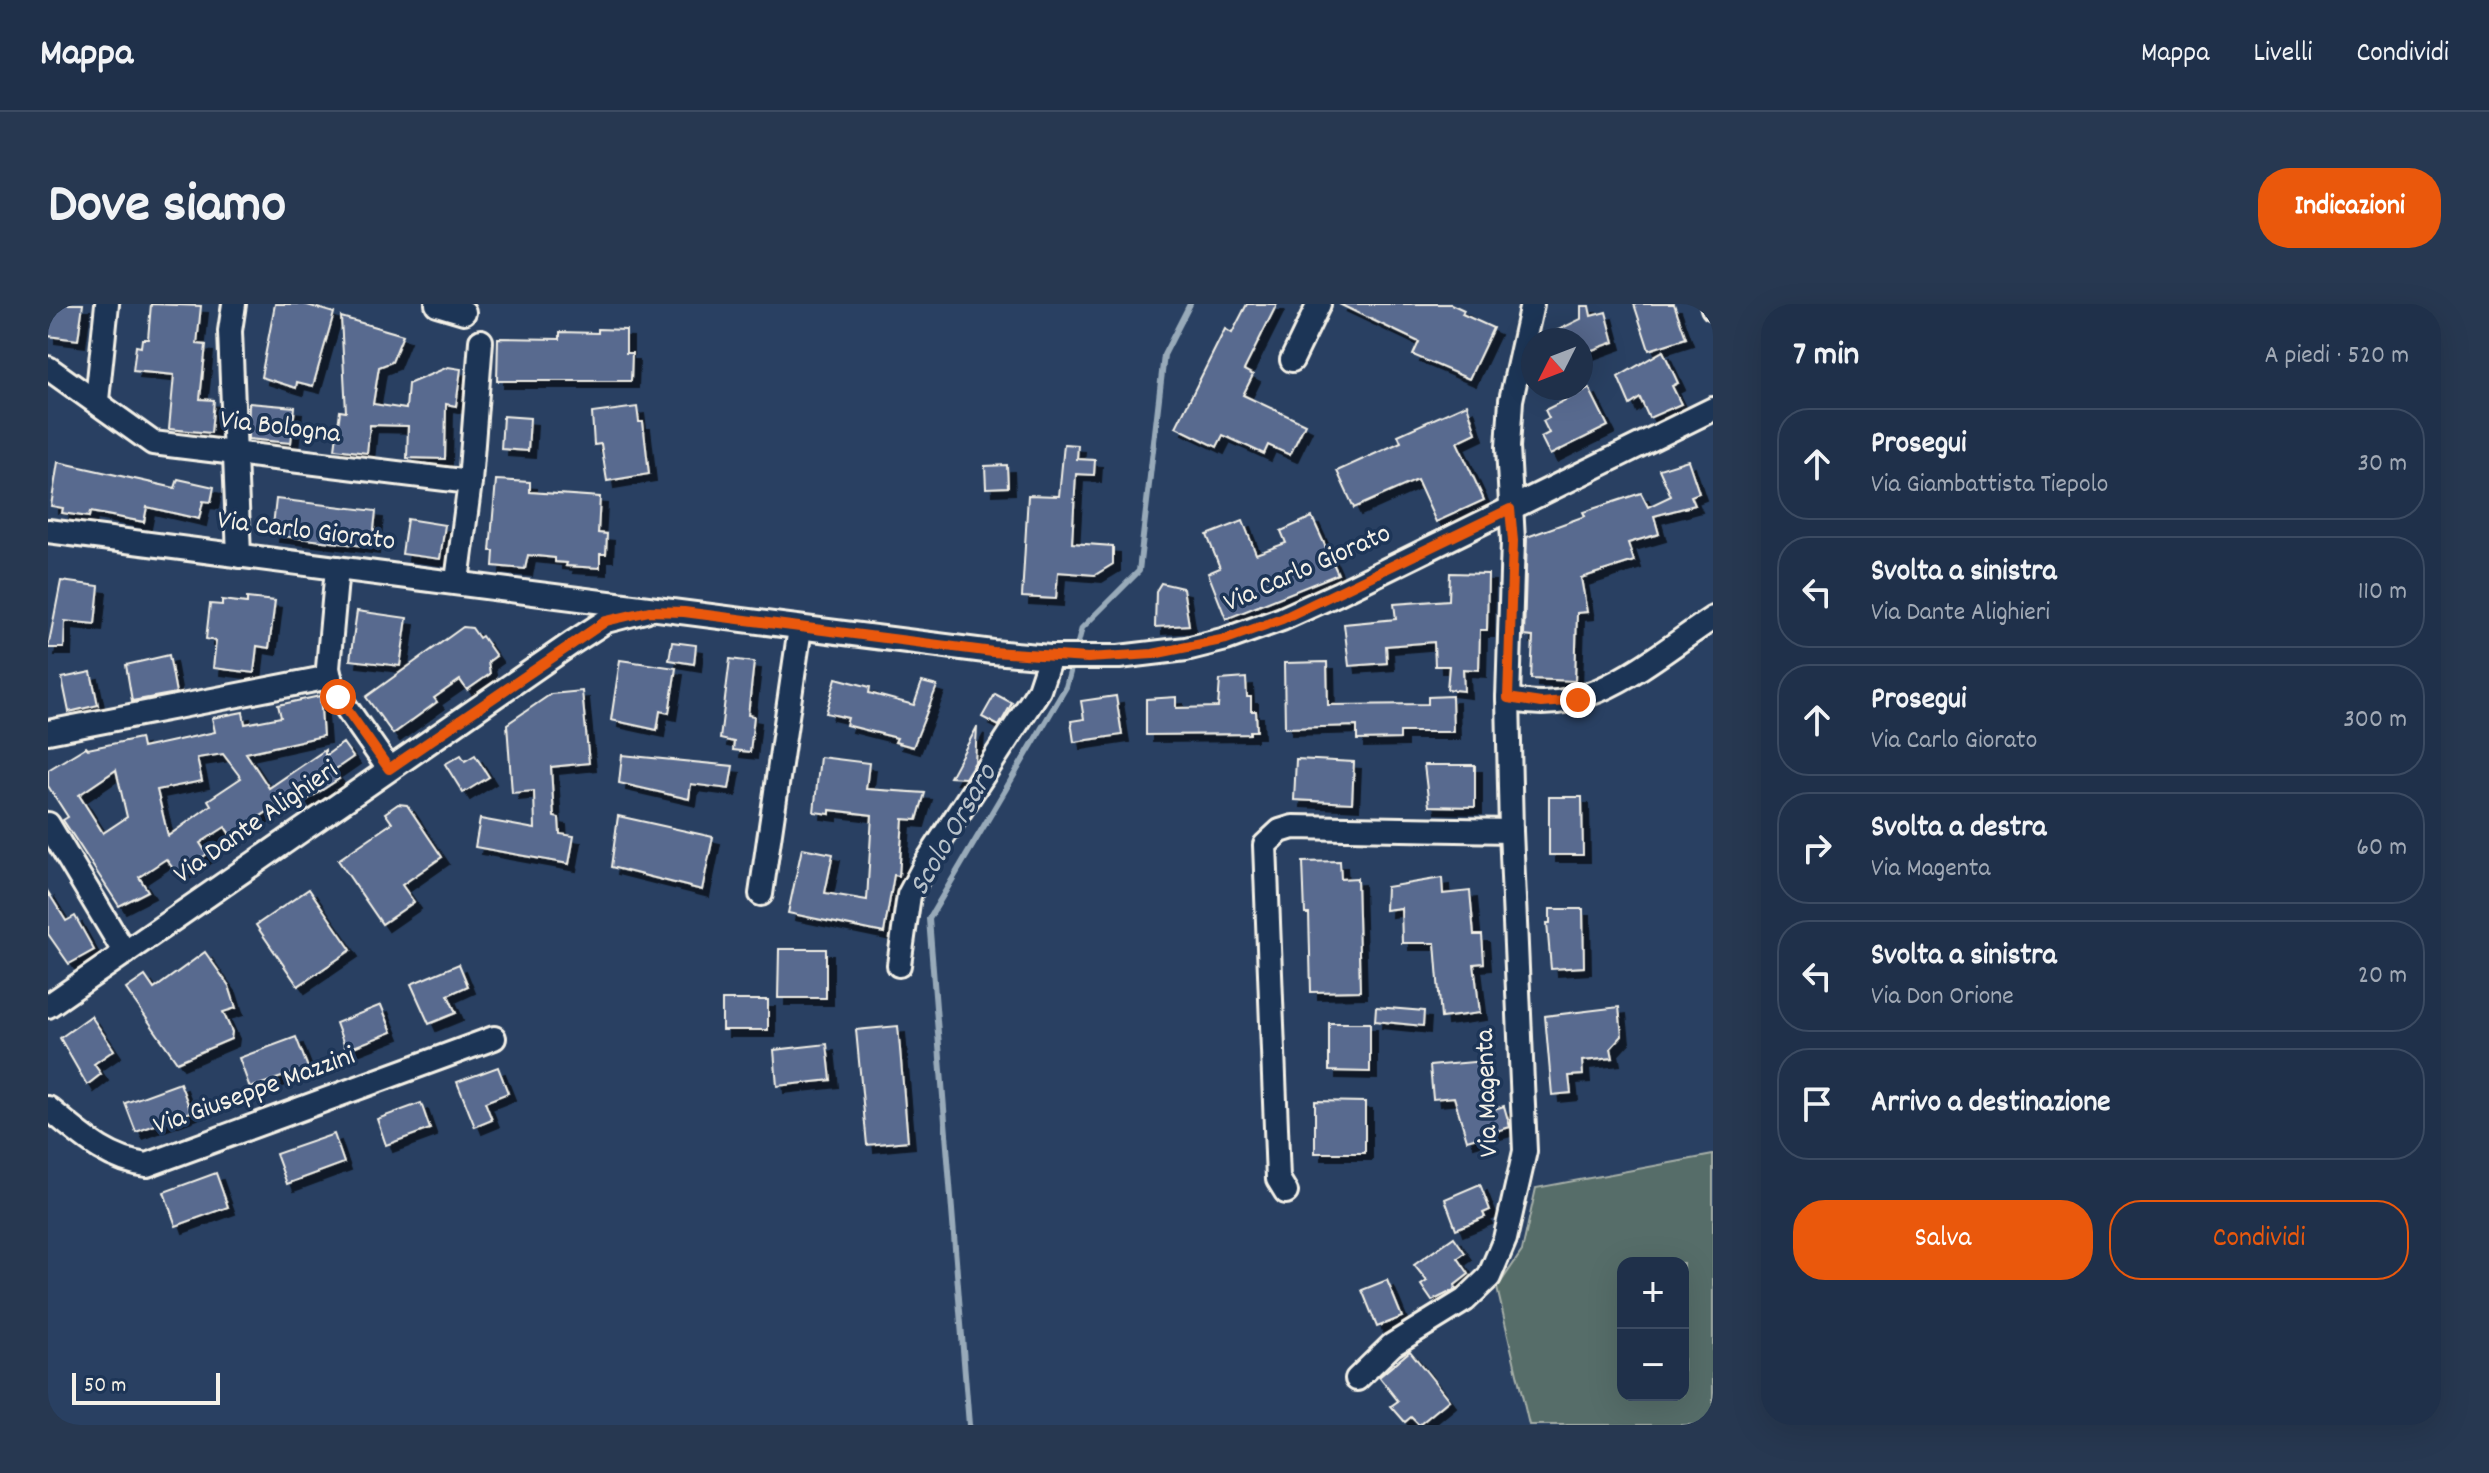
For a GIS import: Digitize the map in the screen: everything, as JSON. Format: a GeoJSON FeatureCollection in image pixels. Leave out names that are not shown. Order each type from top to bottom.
{"type":"FeatureCollection","features":[{"type":"Feature","properties":{"kind":"street"},"geometry":{"type":"LineString","coordinates":[[97,400],[107,304]]}},
{"type":"Feature","properties":{"kind":"street"},"geometry":{"type":"LineString","coordinates":[[234,304],[230,331],[239,556]]}},
{"type":"Feature","properties":{"kind":"street"},"geometry":{"type":"LineString","coordinates":[[437,304],[464,312]]}},
{"type":"Feature","properties":{"kind":"street"},"geometry":{"type":"LineString","coordinates":[[1292,360],[1319,304]]}},
{"type":"Feature","properties":{"kind":"street","name":"Via Magenta"},"geometry":{"type":"LineString","coordinates":[[1357,1379],[1392,1345],[1478,1290],[1489,1277],[1505,1239],[1525,1151],[1511,831],[1508,698],[1513,541],[1508,447],[1511,400],[1532,304]]}},
{"type":"Feature","properties":{"kind":"street"},"geometry":{"type":"LineString","coordinates":[[457,581],[470,482],[481,341]]}},
{"type":"Feature","properties":{"kind":"street","name":"Via Bologna"},"geometry":{"type":"LineString","coordinates":[[48,368],[97,400],[153,443],[470,482]]}},
{"type":"Feature","properties":{"kind":"street","name":"Via Carlo Giorato"},"geometry":{"type":"LineString","coordinates":[[48,531],[457,581],[800,628],[1054,658],[1088,658],[1186,649],[1282,619],[1713,409]]}},
{"type":"Feature","properties":{"kind":"street"},"geometry":{"type":"LineString","coordinates":[[1508,447],[1518,482],[1531,499]]}},
{"type":"Feature","properties":{"kind":"street"},"geometry":{"type":"LineString","coordinates":[[337,568],[330,677],[338,697],[389,769]]}},
{"type":"Feature","properties":{"kind":"street"},"geometry":{"type":"LineString","coordinates":[[557,594],[576,617],[577,632],[572,643]]}},
{"type":"Feature","properties":{"kind":"street","name":"Via Carlo Giorato"},"geometry":{"type":"LineString","coordinates":[[557,594],[580,602],[606,621]]}},
{"type":"Feature","properties":{"kind":"street","name":"Via Dante Alighieri"},"geometry":{"type":"LineString","coordinates":[[48,1006],[606,621],[632,613],[670,610]]}},
{"type":"Feature","properties":{"kind":"street"},"geometry":{"type":"LineString","coordinates":[[1508,698],[1541,703],[1578,700],[1608,686],[1713,618]]}},
{"type":"Feature","properties":{"kind":"street"},"geometry":{"type":"LineString","coordinates":[[761,894],[800,628]]}},
{"type":"Feature","properties":{"kind":"street"},"geometry":{"type":"LineString","coordinates":[[899,965],[909,895],[952,822],[1039,690],[1054,658]]}},
{"type":"Feature","properties":{"kind":"street"},"geometry":{"type":"LineString","coordinates":[[48,732],[330,677]]}},
{"type":"Feature","properties":{"kind":"street"},"geometry":{"type":"LineString","coordinates":[[48,824],[125,953]]}},
{"type":"Feature","properties":{"kind":"street"},"geometry":{"type":"LineString","coordinates":[[1286,1192],[1278,1179],[1265,845],[1280,831],[1293,827],[1511,831]]}},
{"type":"Feature","properties":{"kind":"street","name":"Via Giuseppe Mazzini"},"geometry":{"type":"LineString","coordinates":[[48,1108],[106,1154],[125,1163],[147,1165],[494,1038]]}},
{"type":"Feature","properties":{"kind":"green space"},"geometry":{"type":"Polygon","coordinates":[[[1713,1155],[1713,1425],[1529,1425],[1497,1288],[1522,1251],[1536,1188],[1713,1155]]]}},
{"type":"Feature","properties":{"kind":"building"},"geometry":{"type":"Polygon","coordinates":[[[48,304],[83,304],[78,340],[48,336],[48,304]]]}},
{"type":"Feature","properties":{"kind":"building"},"geometry":{"type":"Polygon","coordinates":[[[151,304],[201,306],[197,344],[206,345],[200,399],[214,400],[211,433],[169,429],[174,375],[133,371],[136,346],[141,347],[142,339],[148,339],[151,304]]]}},
{"type":"Feature","properties":{"kind":"building"},"geometry":{"type":"Polygon","coordinates":[[[275,304],[304,304],[334,313],[313,386],[297,382],[296,388],[261,377],[275,304]]]}},
{"type":"Feature","properties":{"kind":"building"},"geometry":{"type":"Polygon","coordinates":[[[1247,304],[1277,304],[1244,370],[1253,375],[1243,395],[1305,424],[1290,455],[1268,445],[1264,454],[1223,435],[1217,447],[1176,427],[1225,329],[1232,333],[1247,304]]]}},
{"type":"Feature","properties":{"kind":"building"},"geometry":{"type":"Polygon","coordinates":[[[1339,304],[1451,304],[1464,310],[1462,314],[1493,328],[1469,379],[1413,355],[1419,342],[1339,304]]]}},
{"type":"Feature","properties":{"kind":"building"},"geometry":{"type":"Polygon","coordinates":[[[1634,304],[1674,304],[1686,338],[1649,350],[1634,304]]]}},
{"type":"Feature","properties":{"kind":"building"},"geometry":{"type":"Polygon","coordinates":[[[1581,306],[1589,306],[1591,316],[1606,312],[1614,342],[1593,350],[1593,328],[1563,328],[1581,319],[1581,306]]]}},
{"type":"Feature","properties":{"kind":"building"},"geometry":{"type":"Polygon","coordinates":[[[341,317],[403,335],[392,362],[379,367],[373,404],[406,409],[408,384],[448,367],[461,369],[456,406],[446,404],[445,459],[407,458],[408,426],[370,425],[367,453],[335,449],[340,411],[346,412],[341,317]]]}},
{"type":"Feature","properties":{"kind":"building"},"geometry":{"type":"Polygon","coordinates":[[[598,329],[626,330],[626,353],[632,353],[631,381],[497,381],[498,338],[560,339],[560,332],[598,333],[598,329]]]}},
{"type":"Feature","properties":{"kind":"building"},"geometry":{"type":"Polygon","coordinates":[[[1663,351],[1678,383],[1672,386],[1681,404],[1649,418],[1640,398],[1630,405],[1618,377],[1663,351]]]}},
{"type":"Feature","properties":{"kind":"building"},"geometry":{"type":"Polygon","coordinates":[[[1593,396],[1608,426],[1550,455],[1541,437],[1549,433],[1543,421],[1549,418],[1545,410],[1565,400],[1593,400],[1593,396]]]}},
{"type":"Feature","properties":{"kind":"building"},"geometry":{"type":"Polygon","coordinates":[[[249,403],[295,407],[291,443],[248,439],[249,403]]]}},
{"type":"Feature","properties":{"kind":"building"},"geometry":{"type":"Polygon","coordinates":[[[1467,404],[1476,433],[1457,442],[1484,500],[1436,522],[1417,480],[1354,508],[1337,471],[1401,442],[1398,435],[1467,404]]]}},
{"type":"Feature","properties":{"kind":"building"},"geometry":{"type":"Polygon","coordinates":[[[637,407],[639,422],[643,422],[649,474],[607,481],[601,444],[594,445],[592,413],[637,407]]]}},
{"type":"Feature","properties":{"kind":"building"},"geometry":{"type":"Polygon","coordinates":[[[503,416],[530,418],[528,451],[501,449],[503,416]]]}},
{"type":"Feature","properties":{"kind":"building"},"geometry":{"type":"Polygon","coordinates":[[[1064,444],[1078,445],[1077,459],[1095,460],[1094,475],[1076,474],[1072,543],[1113,546],[1113,564],[1095,575],[1058,572],[1056,599],[1022,597],[1028,495],[1059,496],[1064,444]]]}},
{"type":"Feature","properties":{"kind":"building"},"geometry":{"type":"Polygon","coordinates":[[[1688,460],[1699,493],[1691,496],[1695,505],[1654,516],[1659,534],[1628,543],[1634,561],[1581,578],[1587,612],[1577,613],[1575,681],[1531,679],[1533,637],[1524,636],[1527,537],[1585,516],[1583,512],[1641,493],[1648,507],[1671,496],[1659,469],[1688,460]]]}},
{"type":"Feature","properties":{"kind":"building"},"geometry":{"type":"Polygon","coordinates":[[[58,462],[175,488],[178,479],[214,487],[211,502],[203,501],[199,519],[147,507],[144,522],[90,512],[89,517],[62,513],[63,508],[51,506],[58,462]]]}},
{"type":"Feature","properties":{"kind":"building"},"geometry":{"type":"Polygon","coordinates":[[[1007,465],[1008,487],[986,488],[985,466],[1007,465]]]}},
{"type":"Feature","properties":{"kind":"building"},"geometry":{"type":"Polygon","coordinates":[[[496,480],[530,482],[530,492],[600,497],[598,533],[607,534],[606,554],[600,554],[600,568],[566,566],[567,563],[555,562],[555,558],[528,555],[525,569],[493,566],[494,551],[490,551],[496,480]]]}},
{"type":"Feature","properties":{"kind":"building"},"geometry":{"type":"Polygon","coordinates":[[[276,499],[376,511],[372,547],[272,535],[276,499]]]}},
{"type":"Feature","properties":{"kind":"building"},"geometry":{"type":"Polygon","coordinates":[[[1312,517],[1338,574],[1226,619],[1208,573],[1220,568],[1207,535],[1243,521],[1256,554],[1286,543],[1281,531],[1312,517]]]}},
{"type":"Feature","properties":{"kind":"building"},"geometry":{"type":"Polygon","coordinates":[[[407,519],[445,525],[440,559],[402,554],[407,519]]]}},
{"type":"Feature","properties":{"kind":"building"},"geometry":{"type":"Polygon","coordinates":[[[1450,573],[1488,574],[1487,630],[1480,630],[1479,670],[1463,669],[1464,691],[1447,689],[1449,666],[1435,666],[1434,642],[1386,646],[1387,663],[1349,666],[1344,624],[1396,619],[1394,604],[1449,600],[1450,573]]]}},
{"type":"Feature","properties":{"kind":"building"},"geometry":{"type":"Polygon","coordinates":[[[61,581],[99,586],[95,624],[65,621],[64,648],[48,648],[61,581]]]}},
{"type":"Feature","properties":{"kind":"building"},"geometry":{"type":"Polygon","coordinates":[[[1161,583],[1183,588],[1189,625],[1155,627],[1156,591],[1161,583]]]}},
{"type":"Feature","properties":{"kind":"building"},"geometry":{"type":"Polygon","coordinates":[[[247,598],[275,601],[269,648],[257,646],[254,673],[213,668],[216,641],[206,639],[210,604],[222,605],[222,600],[247,603],[247,598]]]}},
{"type":"Feature","properties":{"kind":"building"},"geometry":{"type":"Polygon","coordinates":[[[357,611],[407,618],[400,666],[350,660],[357,611]]]}},
{"type":"Feature","properties":{"kind":"building"},"geometry":{"type":"Polygon","coordinates":[[[463,627],[472,628],[479,638],[482,636],[496,656],[488,662],[490,674],[467,690],[460,680],[434,698],[437,702],[393,734],[366,697],[463,627]]]}},
{"type":"Feature","properties":{"kind":"building"},"geometry":{"type":"Polygon","coordinates":[[[672,642],[696,645],[694,664],[669,660],[672,642]]]}},
{"type":"Feature","properties":{"kind":"building"},"geometry":{"type":"Polygon","coordinates":[[[169,655],[176,693],[132,701],[126,665],[169,655]]]}},
{"type":"Feature","properties":{"kind":"building"},"geometry":{"type":"Polygon","coordinates":[[[730,659],[754,662],[748,715],[754,716],[750,752],[733,750],[734,742],[720,739],[730,659]]]}},
{"type":"Feature","properties":{"kind":"building"},"geometry":{"type":"Polygon","coordinates":[[[620,660],[676,668],[669,713],[660,711],[657,730],[611,720],[620,660]]]}},
{"type":"Feature","properties":{"kind":"building"},"geometry":{"type":"Polygon","coordinates":[[[1327,662],[1328,705],[1428,704],[1428,697],[1452,696],[1453,732],[1400,732],[1400,739],[1357,740],[1357,726],[1285,728],[1284,663],[1327,662]]]}},
{"type":"Feature","properties":{"kind":"building"},"geometry":{"type":"Polygon","coordinates":[[[91,672],[98,705],[69,712],[62,678],[91,672]]]}},
{"type":"Feature","properties":{"kind":"building"},"geometry":{"type":"Polygon","coordinates":[[[836,678],[870,687],[869,693],[914,705],[922,682],[937,686],[913,747],[895,742],[897,738],[846,725],[848,718],[826,713],[836,678]]]}},
{"type":"Feature","properties":{"kind":"building"},"geometry":{"type":"Polygon","coordinates":[[[1246,678],[1251,711],[1256,711],[1257,731],[1250,731],[1250,734],[1146,735],[1146,699],[1176,697],[1176,708],[1218,707],[1220,680],[1246,678]]]}},
{"type":"Feature","properties":{"kind":"building"},"geometry":{"type":"Polygon","coordinates":[[[582,691],[589,763],[551,767],[554,817],[559,818],[560,834],[574,836],[569,864],[475,847],[480,819],[535,829],[534,791],[512,793],[507,724],[551,694],[582,691]]]}},
{"type":"Feature","properties":{"kind":"building"},"geometry":{"type":"Polygon","coordinates":[[[995,694],[1012,703],[999,726],[982,717],[995,694]]]}},
{"type":"Feature","properties":{"kind":"building"},"geometry":{"type":"Polygon","coordinates":[[[320,696],[323,736],[246,753],[269,788],[325,750],[325,756],[343,743],[353,757],[333,771],[339,779],[304,802],[297,792],[231,836],[225,827],[200,843],[207,854],[178,875],[166,859],[139,877],[148,891],[119,906],[63,820],[68,817],[48,786],[48,770],[86,747],[140,738],[142,748],[215,732],[212,718],[243,712],[245,724],[281,717],[278,705],[320,696]],[[223,754],[197,758],[202,781],[157,790],[168,836],[211,805],[208,800],[241,778],[223,754]],[[116,770],[79,795],[103,833],[127,817],[116,770]]]}},
{"type":"Feature","properties":{"kind":"building"},"geometry":{"type":"Polygon","coordinates":[[[1116,696],[1122,735],[1074,742],[1071,721],[1084,719],[1081,701],[1116,696]]]}},
{"type":"Feature","properties":{"kind":"building"},"geometry":{"type":"Polygon","coordinates":[[[977,727],[975,762],[965,778],[950,777],[977,727]]]}},
{"type":"Feature","properties":{"kind":"building"},"geometry":{"type":"Polygon","coordinates":[[[461,755],[465,761],[475,755],[489,777],[463,793],[445,764],[461,755]]]}},
{"type":"Feature","properties":{"kind":"building"},"geometry":{"type":"Polygon","coordinates":[[[622,755],[733,766],[729,789],[691,784],[689,799],[619,783],[622,755]]]}},
{"type":"Feature","properties":{"kind":"building"},"geometry":{"type":"Polygon","coordinates":[[[820,757],[869,763],[866,789],[925,793],[917,820],[903,819],[899,876],[894,875],[884,933],[788,913],[802,848],[833,854],[825,893],[867,900],[872,815],[830,810],[830,814],[814,812],[820,757]]]}},
{"type":"Feature","properties":{"kind":"building"},"geometry":{"type":"Polygon","coordinates":[[[1296,759],[1354,762],[1352,803],[1294,800],[1296,759]]]}},
{"type":"Feature","properties":{"kind":"building"},"geometry":{"type":"Polygon","coordinates":[[[1424,765],[1475,765],[1475,807],[1429,806],[1424,765]]]}},
{"type":"Feature","properties":{"kind":"building"},"geometry":{"type":"Polygon","coordinates":[[[1549,797],[1582,797],[1583,855],[1549,855],[1549,797]]]}},
{"type":"Feature","properties":{"kind":"building"},"geometry":{"type":"Polygon","coordinates":[[[398,804],[407,805],[442,857],[402,885],[414,902],[382,924],[338,860],[392,823],[385,813],[398,804]]]}},
{"type":"Feature","properties":{"kind":"building"},"geometry":{"type":"Polygon","coordinates":[[[618,816],[713,837],[702,890],[611,867],[618,816]]]}},
{"type":"Feature","properties":{"kind":"building"},"geometry":{"type":"Polygon","coordinates":[[[1340,861],[1341,879],[1357,878],[1360,991],[1311,992],[1309,914],[1305,914],[1303,862],[1340,861]]]}},
{"type":"Feature","properties":{"kind":"building"},"geometry":{"type":"Polygon","coordinates":[[[1442,878],[1443,894],[1470,891],[1474,935],[1482,935],[1484,963],[1474,964],[1480,1013],[1441,1018],[1435,943],[1402,943],[1401,908],[1385,910],[1386,887],[1442,878]]]}},
{"type":"Feature","properties":{"kind":"building"},"geometry":{"type":"Polygon","coordinates":[[[309,889],[351,950],[298,986],[256,925],[309,889]]]}},
{"type":"Feature","properties":{"kind":"building"},"geometry":{"type":"Polygon","coordinates":[[[48,892],[66,921],[75,916],[94,950],[69,964],[48,934],[48,892]]]}},
{"type":"Feature","properties":{"kind":"building"},"geometry":{"type":"Polygon","coordinates":[[[1550,909],[1583,909],[1584,967],[1551,969],[1547,923],[1550,923],[1550,909]]]}},
{"type":"Feature","properties":{"kind":"building"},"geometry":{"type":"Polygon","coordinates":[[[779,949],[826,949],[826,998],[778,998],[779,949]]]}},
{"type":"Feature","properties":{"kind":"building"},"geometry":{"type":"Polygon","coordinates":[[[205,952],[229,986],[236,1008],[223,1012],[232,1032],[231,1039],[177,1062],[126,989],[145,976],[154,989],[205,952]]]}},
{"type":"Feature","properties":{"kind":"building"},"geometry":{"type":"Polygon","coordinates":[[[459,964],[468,986],[448,995],[456,1013],[429,1024],[411,984],[459,964]]]}},
{"type":"Feature","properties":{"kind":"building"},"geometry":{"type":"Polygon","coordinates":[[[722,1000],[768,1000],[768,1030],[722,1030],[722,1000]]]}},
{"type":"Feature","properties":{"kind":"building"},"geometry":{"type":"Polygon","coordinates":[[[381,1005],[392,1032],[346,1050],[336,1023],[381,1005]]]}},
{"type":"Feature","properties":{"kind":"building"},"geometry":{"type":"Polygon","coordinates":[[[1376,1007],[1424,1011],[1423,1026],[1375,1021],[1376,1007]]]}},
{"type":"Feature","properties":{"kind":"building"},"geometry":{"type":"Polygon","coordinates":[[[1619,1007],[1622,1036],[1611,1048],[1613,1058],[1582,1061],[1583,1075],[1569,1076],[1571,1093],[1552,1095],[1545,1016],[1619,1007]]]}},
{"type":"Feature","properties":{"kind":"building"},"geometry":{"type":"Polygon","coordinates":[[[91,1016],[114,1050],[94,1064],[101,1074],[87,1085],[60,1038],[91,1016]]]}},
{"type":"Feature","properties":{"kind":"building"},"geometry":{"type":"Polygon","coordinates":[[[1329,1023],[1370,1023],[1370,1072],[1329,1071],[1329,1023]]]}},
{"type":"Feature","properties":{"kind":"building"},"geometry":{"type":"Polygon","coordinates":[[[898,1026],[908,1141],[867,1145],[856,1030],[898,1026]]]}},
{"type":"Feature","properties":{"kind":"building"},"geometry":{"type":"Polygon","coordinates":[[[296,1037],[308,1068],[250,1088],[239,1058],[296,1037]]]}},
{"type":"Feature","properties":{"kind":"building"},"geometry":{"type":"Polygon","coordinates":[[[827,1044],[831,1080],[777,1086],[774,1050],[827,1044]]]}},
{"type":"Feature","properties":{"kind":"building"},"geometry":{"type":"Polygon","coordinates":[[[1484,1061],[1488,1111],[1504,1106],[1510,1127],[1467,1140],[1454,1097],[1433,1099],[1430,1066],[1484,1061]]]}},
{"type":"Feature","properties":{"kind":"building"},"geometry":{"type":"Polygon","coordinates":[[[498,1067],[508,1093],[485,1102],[492,1120],[475,1127],[457,1082],[498,1067]]]}},
{"type":"Feature","properties":{"kind":"building"},"geometry":{"type":"Polygon","coordinates":[[[180,1083],[191,1112],[136,1132],[125,1103],[180,1083]]]}},
{"type":"Feature","properties":{"kind":"building"},"geometry":{"type":"Polygon","coordinates":[[[1315,1101],[1365,1102],[1365,1153],[1315,1153],[1315,1101]]]}},
{"type":"Feature","properties":{"kind":"building"},"geometry":{"type":"Polygon","coordinates":[[[421,1103],[430,1129],[386,1145],[377,1119],[421,1103]]]}},
{"type":"Feature","properties":{"kind":"building"},"geometry":{"type":"Polygon","coordinates":[[[334,1134],[344,1163],[287,1184],[276,1154],[334,1134]]]}},
{"type":"Feature","properties":{"kind":"building"},"geometry":{"type":"Polygon","coordinates":[[[216,1173],[228,1207],[176,1226],[164,1192],[216,1173]]]}},
{"type":"Feature","properties":{"kind":"building"},"geometry":{"type":"Polygon","coordinates":[[[1480,1184],[1490,1210],[1483,1213],[1485,1217],[1456,1229],[1445,1199],[1480,1184]]]}},
{"type":"Feature","properties":{"kind":"building"},"geometry":{"type":"Polygon","coordinates":[[[1454,1237],[1465,1253],[1458,1258],[1469,1274],[1455,1285],[1456,1289],[1432,1301],[1421,1285],[1427,1281],[1414,1265],[1454,1237]]]}},
{"type":"Feature","properties":{"kind":"building"},"geometry":{"type":"Polygon","coordinates":[[[1387,1280],[1402,1317],[1377,1327],[1362,1290],[1387,1280]]]}},
{"type":"Feature","properties":{"kind":"building"},"geometry":{"type":"Polygon","coordinates":[[[1410,1351],[1449,1400],[1419,1425],[1411,1417],[1405,1422],[1391,1406],[1398,1401],[1379,1377],[1410,1351]]]}},
{"type":"Feature","properties":{"kind":"waterway","name":"Scolo Orsaro"},"geometry":{"type":"LineString","coordinates":[[969,1425],[929,919],[1066,687],[1082,628],[1139,571],[1164,355],[1190,304]]}},
{"type":"Feature","properties":{"kind":"route"},"geometry":{"type":"LineString","coordinates":[[338,697],[389,769],[606,621],[632,613],[670,610],[1050,657],[1119,657],[1186,649],[1282,619],[1510,509],[1513,541],[1508,698],[1541,703],[1578,700]]}}]}
